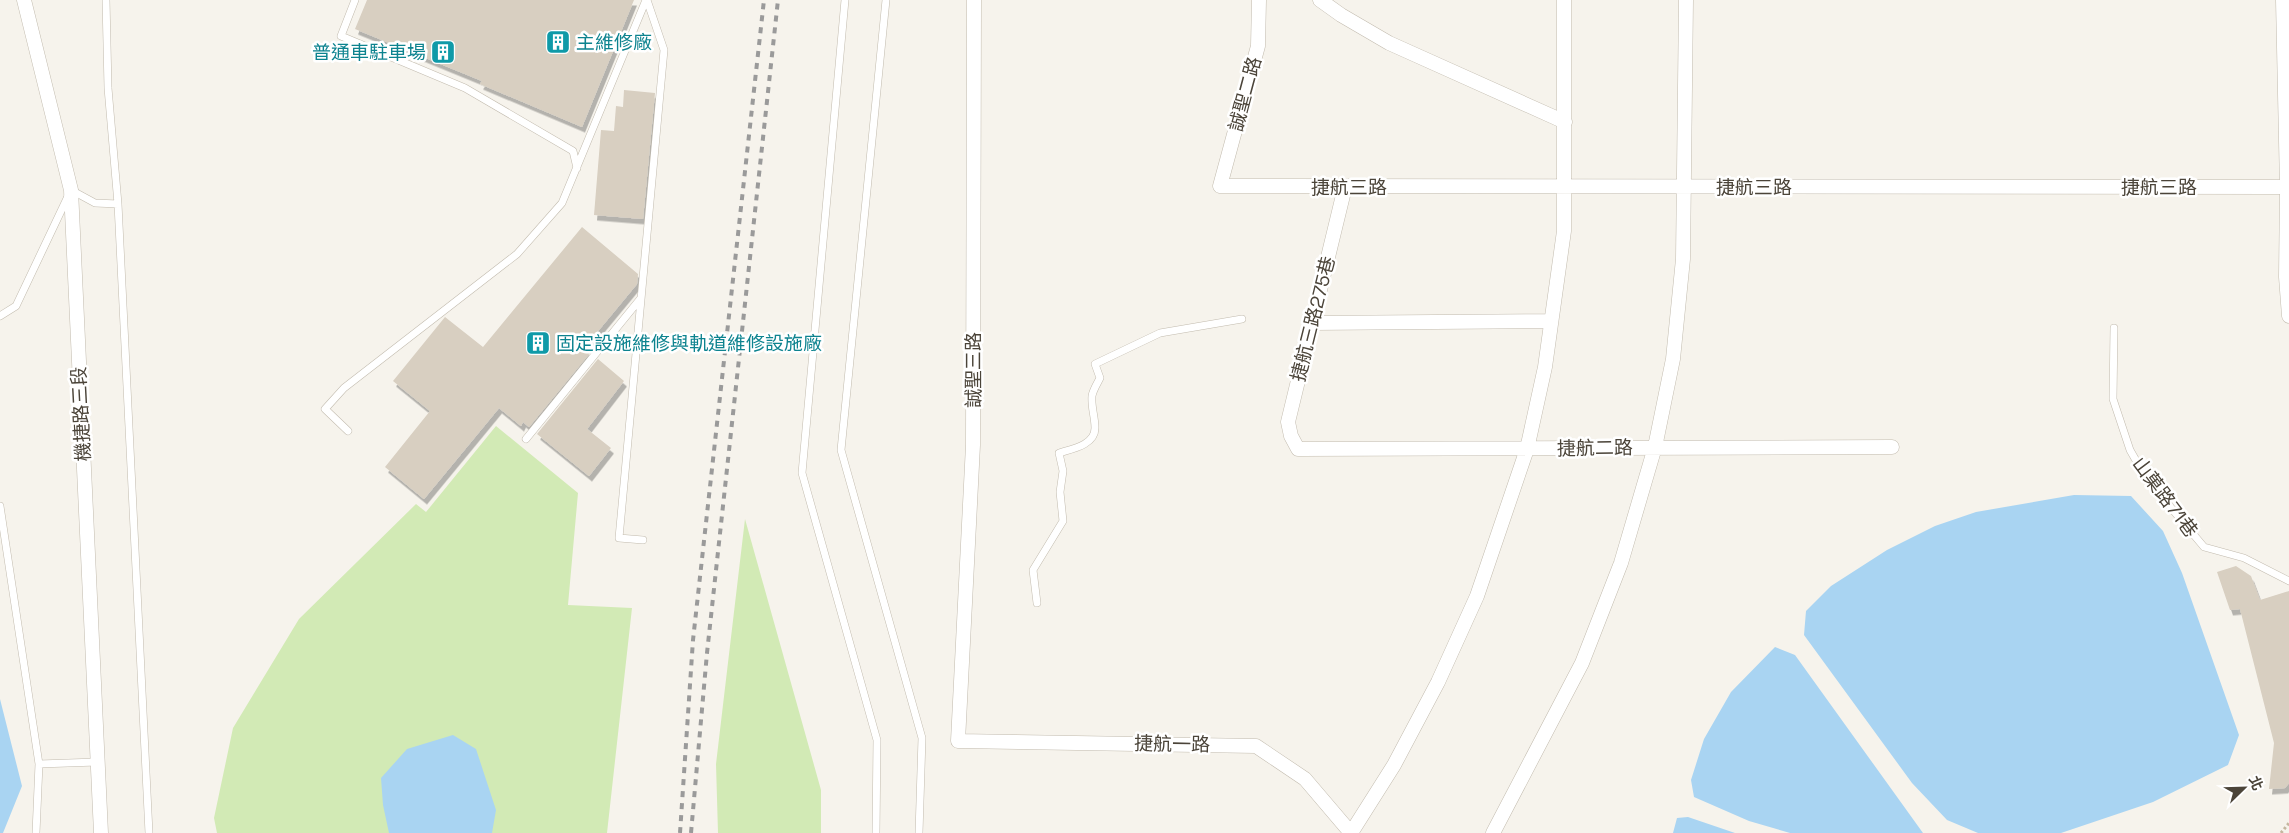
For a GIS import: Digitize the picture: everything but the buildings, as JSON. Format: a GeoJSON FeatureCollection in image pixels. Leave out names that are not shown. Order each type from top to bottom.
{"type":"FeatureCollection","features":[{"type":"Feature","properties":{"kind":"street","name":"機捷路三段"},"geometry":{"type":"LineString","coordinates":[[24,0],[71,190],[101,833]]}},
{"type":"Feature","properties":{"kind":"street","name":"誠聖三路"},"geometry":{"type":"LineString","coordinates":[[958,740],[973,445],[974,0]]}},
{"type":"Feature","properties":{"kind":"street","name":"誠聖二路"},"geometry":{"type":"LineString","coordinates":[[1220,186],[1258,46],[1259,0]]}},
{"type":"Feature","properties":{"kind":"street"},"geometry":{"type":"LineString","coordinates":[[1320,0],[1389,44],[1565,122]]}},
{"type":"Feature","properties":{"kind":"street"},"geometry":{"type":"LineString","coordinates":[[1351,833],[1394,765],[1438,682],[1477,596],[1527,449],[1546,367],[1564,231],[1564,0]]}},
{"type":"Feature","properties":{"kind":"street"},"geometry":{"type":"LineString","coordinates":[[1493,833],[1582,663],[1621,562],[1655,447],[1672,359],[1683,259],[1686,0]]}},
{"type":"Feature","properties":{"kind":"street"},"geometry":{"type":"LineString","coordinates":[[2283,0],[2288,186],[2286,278],[2289,316]]}},
{"type":"Feature","properties":{"kind":"street","name":"捷航三路"},"geometry":{"type":"LineString","coordinates":[[1220,186],[2288,186]]}},
{"type":"Feature","properties":{"kind":"street","name":"捷航三路275巷"},"geometry":{"type":"LineString","coordinates":[[1298,449],[1291,436],[1288,422],[1345,187]]}},
{"type":"Feature","properties":{"kind":"street"},"geometry":{"type":"LineString","coordinates":[[1312,323],[1551,321]]}},
{"type":"Feature","properties":{"kind":"street","name":"捷航二路"},"geometry":{"type":"LineString","coordinates":[[1298,449],[1892,447]]}},
{"type":"Feature","properties":{"kind":"street","name":"捷航一路"},"geometry":{"type":"LineString","coordinates":[[958,740],[1256,746],[1305,778],[1351,833]]}},
{"type":"Feature","properties":{"kind":"lane"},"geometry":{"type":"LineString","coordinates":[[106,0],[108,88],[118,204],[149,833]]}},
{"type":"Feature","properties":{"kind":"lane"},"geometry":{"type":"LineString","coordinates":[[355,0],[341,36],[465,88],[573,151],[577,168]]}},
{"type":"Feature","properties":{"kind":"lane"},"geometry":{"type":"LineString","coordinates":[[348,431],[325,409],[344,388],[517,254],[562,203],[647,0]]}},
{"type":"Feature","properties":{"kind":"lane"},"geometry":{"type":"LineString","coordinates":[[643,540],[619,538],[664,50],[647,0]]}},
{"type":"Feature","properties":{"kind":"lane"},"geometry":{"type":"LineString","coordinates":[[845,0],[802,473],[877,740],[876,833]]}},
{"type":"Feature","properties":{"kind":"lane"},"geometry":{"type":"LineString","coordinates":[[886,0],[841,450],[922,738],[919,833]]}},
{"type":"Feature","properties":{"kind":"lane"},"geometry":{"type":"LineString","coordinates":[[0,316],[16,306],[71,190],[95,202],[118,204]]}},
{"type":"Feature","properties":{"kind":"lane"},"geometry":{"type":"LineString","coordinates":[[526,439],[641,298]]}},
{"type":"Feature","properties":{"kind":"lane"},"geometry":{"type":"LineString","coordinates":[[1037,603],[1033,570],[1063,521],[1060,492],[1063,471],[1059,453],[1080,447],[1090,441],[1095,429],[1092,413],[1092,394],[1100,378],[1095,364],[1160,333],[1242,319]]}},
{"type":"Feature","properties":{"kind":"lane","name":"山菓路71巷"},"geometry":{"type":"LineString","coordinates":[[2114,328],[2113,399],[2130,450],[2146,478],[2204,547],[2244,558],[2289,581]]}},
{"type":"Feature","properties":{"kind":"lane"},"geometry":{"type":"LineString","coordinates":[[0,506],[39,764],[36,833]]}},
{"type":"Feature","properties":{"kind":"lane"},"geometry":{"type":"LineString","coordinates":[[39,764],[97,762]]}},
{"type":"Feature","properties":{"kind":"path"},"geometry":{"type":"LineString","coordinates":[[2281,833],[2289,823]]}},
{"type":"Feature","properties":{"kind":"green space"},"geometry":{"type":"Polygon","coordinates":[[[496,426],[578,493],[568,605],[632,608],[607,833],[217,833],[214,818],[233,728],[299,619],[416,504],[426,512],[496,426]]]}},
{"type":"Feature","properties":{"kind":"green space"},"geometry":{"type":"Polygon","coordinates":[[[745,519],[821,790],[821,833],[718,833],[716,764],[745,519]]]}},
{"type":"Feature","properties":{"kind":"water"},"geometry":{"type":"Polygon","coordinates":[[[2074,495],[2131,496],[2163,531],[2182,573],[2239,735],[2228,765],[2153,802],[2061,833],[1978,833],[1947,820],[1912,783],[1804,635],[1806,611],[1831,586],[1887,550],[1935,526],[1976,512],[2074,495]]]}},
{"type":"Feature","properties":{"kind":"water"},"geometry":{"type":"Polygon","coordinates":[[[1775,647],[1795,655],[1923,833],[1790,833],[1749,821],[1694,797],[1691,780],[1704,739],[1731,692],[1775,647]]]}},
{"type":"Feature","properties":{"kind":"water"},"geometry":{"type":"Polygon","coordinates":[[[0,699],[22,786],[3,833],[0,833],[0,699]]]}},
{"type":"Feature","properties":{"kind":"water"},"geometry":{"type":"Polygon","coordinates":[[[453,735],[476,749],[496,810],[492,833],[389,833],[383,805],[381,778],[407,749],[453,735]]]}},
{"type":"Feature","properties":{"kind":"water"},"geometry":{"type":"Polygon","coordinates":[[[1688,817],[1735,833],[1673,833],[1677,818],[1688,817]]]}},
{"type":"Feature","properties":{"kind":"railway"},"geometry":{"type":"LineString","coordinates":[[680,833],[693,640],[764,0]]}},
{"type":"Feature","properties":{"kind":"railway"},"geometry":{"type":"LineString","coordinates":[[691,833],[707,653],[778,0]]}},
{"type":"Feature","properties":{"kind":"place","name":"主維修廠"},"geometry":{"type":"Point","coordinates":[558,42]}},
{"type":"Feature","properties":{"kind":"place","name":"普通車駐車場"},"geometry":{"type":"Point","coordinates":[443,52]}},
{"type":"Feature","properties":{"kind":"place","name":"固定設施維修與軌道維修設施廠"},"geometry":{"type":"Point","coordinates":[538,343]}}]}
